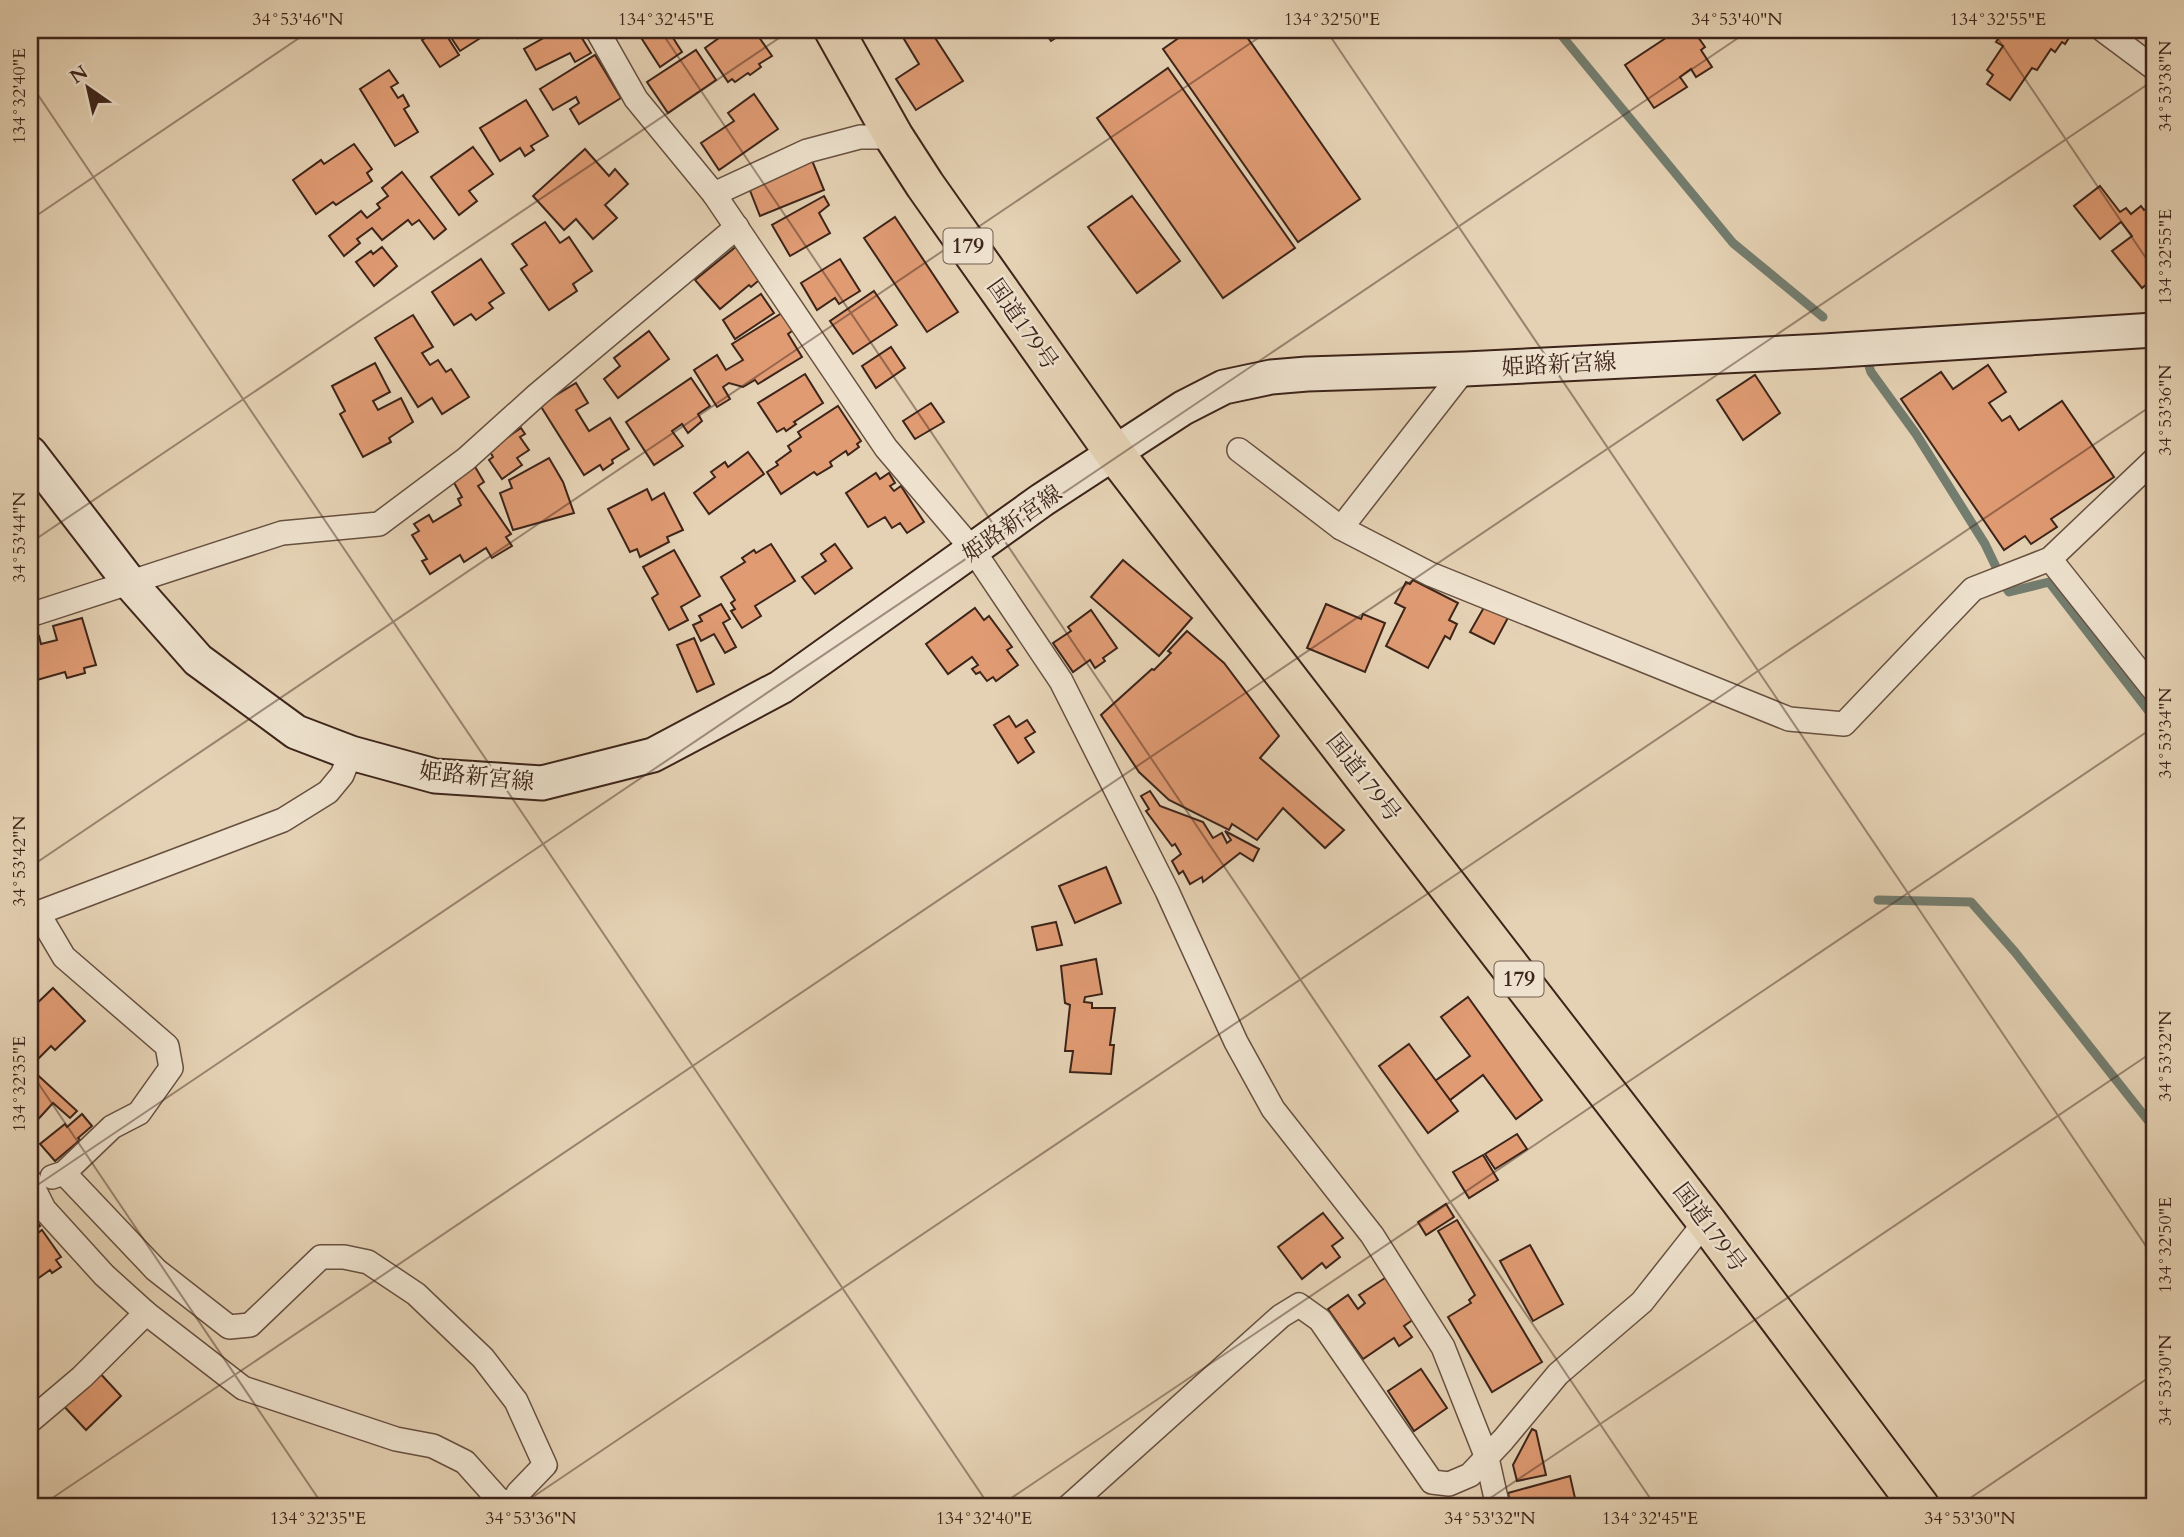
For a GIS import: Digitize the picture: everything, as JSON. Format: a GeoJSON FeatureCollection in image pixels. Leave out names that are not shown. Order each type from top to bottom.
{"type":"FeatureCollection","features":[{"type":"Feature","properties":{"kind":"highway","name":"国道179号"},"geometry":{"type":"LineString","coordinates":[[834,30],[894,138],[1115,454],[1706,1221],[1920,1507]]}},
{"type":"Feature","properties":{"kind":"main road","name":"姫路新宮線"},"geometry":{"type":"LineString","coordinates":[[30,453],[130,583],[198,660],[296,732],[351,753],[435,776],[542,783],[653,755],[781,687],[1042,500],[1183,408],[1224,387],[1295,375],[1824,351],[2154,330]]}},
{"type":"Feature","properties":{"kind":"street"},"geometry":{"type":"LineString","coordinates":[[597,30],[636,99],[714,194],[886,448],[973,550],[1061,681],[1167,891],[1236,1042],[1273,1109],[1371,1235],[1443,1347],[1487,1458],[1498,1507]]}},
{"type":"Feature","properties":{"kind":"street"},"geometry":{"type":"LineString","coordinates":[[2103,30],[2154,68]]}},
{"type":"Feature","properties":{"kind":"street"},"geometry":{"type":"LineString","coordinates":[[714,194],[807,150],[860,137],[894,138]]}},
{"type":"Feature","properties":{"kind":"street"},"geometry":{"type":"LineString","coordinates":[[30,615],[282,533],[379,524],[466,459],[537,395],[737,227]]}},
{"type":"Feature","properties":{"kind":"street"},"geometry":{"type":"LineString","coordinates":[[1341,528],[1465,369]]}},
{"type":"Feature","properties":{"kind":"street"},"geometry":{"type":"LineString","coordinates":[[1239,450],[1341,528],[1430,574],[1788,719],[1844,724],[1973,589],[2050,559],[2154,460]]}},
{"type":"Feature","properties":{"kind":"street"},"geometry":{"type":"LineString","coordinates":[[2050,559],[2154,690]]}},
{"type":"Feature","properties":{"kind":"street"},"geometry":{"type":"LineString","coordinates":[[64,1173],[156,1270],[229,1327],[250,1325],[321,1257],[368,1262],[416,1294],[483,1358],[516,1401],[545,1465],[518,1493],[517,1506],[499,1500],[465,1462],[433,1446],[396,1439],[243,1388],[146,1313],[104,1275],[44,1209],[31,1183],[64,1173],[112,1127],[139,1113],[171,1068],[167,1046],[64,957],[34,914],[283,820],[328,792],[342,775],[351,753]]}},
{"type":"Feature","properties":{"kind":"street"},"geometry":{"type":"LineString","coordinates":[[1068,1507],[1281,1316],[1299,1305],[1320,1320],[1432,1482],[1449,1484],[1470,1475],[1558,1374],[1642,1302],[1706,1221]]}},
{"type":"Feature","properties":{"kind":"street"},"geometry":{"type":"LineString","coordinates":[[30,1421],[82,1377],[146,1313]]}},
{"type":"Feature","properties":{"kind":"building"},"geometry":{"type":"Polygon","coordinates":[[[438,30],[443,30],[459,55],[440,67],[422,40],[438,30]]]}},
{"type":"Feature","properties":{"kind":"building"},"geometry":{"type":"Polygon","coordinates":[[[446,30],[493,30],[460,51],[446,30]]]}},
{"type":"Feature","properties":{"kind":"building"},"geometry":{"type":"Polygon","coordinates":[[[513,30],[530,30],[518,38],[513,30]]]}},
{"type":"Feature","properties":{"kind":"building"},"geometry":{"type":"Polygon","coordinates":[[[558,30],[577,30],[591,53],[575,62],[570,53],[536,70],[524,49],[558,30]]]}},
{"type":"Feature","properties":{"kind":"building"},"geometry":{"type":"Polygon","coordinates":[[[644,30],[668,30],[682,52],[660,67],[638,33],[644,30]]]}},
{"type":"Feature","properties":{"kind":"building"},"geometry":{"type":"Polygon","coordinates":[[[740,30],[754,30],[772,56],[759,64],[761,67],[750,75],[748,73],[735,82],[732,79],[728,82],[705,48],[726,33],[729,37],[740,30]]]}},
{"type":"Feature","properties":{"kind":"building"},"geometry":{"type":"Polygon","coordinates":[[[919,30],[930,30],[963,81],[916,110],[896,79],[919,64],[904,39],[919,30]]]}},
{"type":"Feature","properties":{"kind":"building"},"geometry":{"type":"Polygon","coordinates":[[[1043,30],[1068,30],[1051,41],[1043,30]]]}},
{"type":"Feature","properties":{"kind":"building"},"geometry":{"type":"Polygon","coordinates":[[[1190,30],[1242,30],[1360,199],[1298,242],[1163,49],[1190,30]]]}},
{"type":"Feature","properties":{"kind":"building"},"geometry":{"type":"Polygon","coordinates":[[[1678,30],[1693,30],[1705,47],[1701,50],[1712,67],[1696,77],[1691,69],[1680,77],[1687,87],[1654,108],[1625,65],[1678,30]]]}},
{"type":"Feature","properties":{"kind":"building"},"geometry":{"type":"Polygon","coordinates":[[[2004,30],[2074,30],[2065,44],[2062,42],[2055,52],[2051,49],[2037,70],[2032,68],[2010,100],[1987,84],[1993,75],[1987,70],[2003,46],[1996,42],[2004,30]]]}},
{"type":"Feature","properties":{"kind":"building"},"geometry":{"type":"Polygon","coordinates":[[[696,50],[716,80],[668,113],[647,82],[696,50]]]}},
{"type":"Feature","properties":{"kind":"building"},"geometry":{"type":"Polygon","coordinates":[[[595,55],[621,98],[579,124],[570,109],[579,103],[576,97],[553,110],[540,89],[595,55]]]}},
{"type":"Feature","properties":{"kind":"building"},"geometry":{"type":"Polygon","coordinates":[[[1168,68],[1295,248],[1223,298],[1097,118],[1168,68]]]}},
{"type":"Feature","properties":{"kind":"building"},"geometry":{"type":"Polygon","coordinates":[[[389,70],[398,83],[391,87],[398,98],[403,95],[409,106],[404,109],[418,132],[395,146],[360,89],[389,70]]]}},
{"type":"Feature","properties":{"kind":"building"},"geometry":{"type":"Polygon","coordinates":[[[754,94],[778,129],[719,170],[701,143],[734,121],[728,113],[754,94]]]}},
{"type":"Feature","properties":{"kind":"building"},"geometry":{"type":"Polygon","coordinates":[[[526,100],[548,136],[531,146],[534,150],[525,156],[520,148],[500,161],[480,128],[526,100]]]}},
{"type":"Feature","properties":{"kind":"building"},"geometry":{"type":"Polygon","coordinates":[[[354,144],[372,169],[367,173],[372,181],[336,205],[333,202],[316,214],[293,180],[321,160],[324,164],[354,144]]]}},
{"type":"Feature","properties":{"kind":"building"},"geometry":{"type":"Polygon","coordinates":[[[473,147],[493,174],[469,191],[477,201],[459,215],[431,177],[473,147]]]}},
{"type":"Feature","properties":{"kind":"building"},"geometry":{"type":"Polygon","coordinates":[[[585,149],[609,176],[615,169],[628,184],[605,205],[617,218],[593,239],[576,219],[564,230],[533,196],[585,149]]]}},
{"type":"Feature","properties":{"kind":"building"},"geometry":{"type":"Polygon","coordinates":[[[811,158],[824,190],[760,216],[749,188],[811,158]]]}},
{"type":"Feature","properties":{"kind":"building"},"geometry":{"type":"Polygon","coordinates":[[[402,172],[446,229],[434,239],[419,220],[412,225],[408,220],[382,240],[372,228],[357,239],[360,243],[344,256],[329,236],[361,211],[367,218],[380,208],[377,204],[388,196],[382,188],[402,172]]]}},
{"type":"Feature","properties":{"kind":"building"},"geometry":{"type":"Polygon","coordinates":[[[2100,186],[2120,212],[2126,208],[2131,214],[2141,206],[2144,210],[2147,208],[2154,217],[2154,278],[2142,288],[2112,251],[2132,236],[2121,222],[2100,239],[2074,206],[2100,186]]]}},
{"type":"Feature","properties":{"kind":"building"},"geometry":{"type":"Polygon","coordinates":[[[824,196],[829,205],[819,213],[830,233],[790,256],[772,225],[824,196]]]}},
{"type":"Feature","properties":{"kind":"building"},"geometry":{"type":"Polygon","coordinates":[[[1132,196],[1180,261],[1137,293],[1088,227],[1132,196]]]}},
{"type":"Feature","properties":{"kind":"building"},"geometry":{"type":"Polygon","coordinates":[[[895,217],[958,312],[927,332],[864,238],[895,217]]]}},
{"type":"Feature","properties":{"kind":"building"},"geometry":{"type":"Polygon","coordinates":[[[545,222],[560,243],[569,237],[592,271],[573,284],[577,291],[549,310],[521,269],[527,265],[512,244],[545,222]]]}},
{"type":"Feature","properties":{"kind":"building"},"geometry":{"type":"Polygon","coordinates":[[[738,245],[764,276],[720,309],[695,280],[738,245]]]}},
{"type":"Feature","properties":{"kind":"building"},"geometry":{"type":"Polygon","coordinates":[[[382,247],[397,266],[374,286],[356,262],[382,247]]]}},
{"type":"Feature","properties":{"kind":"building"},"geometry":{"type":"Polygon","coordinates":[[[481,259],[504,293],[489,303],[493,308],[476,320],[471,314],[454,325],[432,292],[481,259]]]}},
{"type":"Feature","properties":{"kind":"building"},"geometry":{"type":"Polygon","coordinates":[[[840,259],[860,291],[839,304],[835,298],[817,310],[801,283],[840,259]]]}},
{"type":"Feature","properties":{"kind":"building"},"geometry":{"type":"Polygon","coordinates":[[[874,291],[897,325],[853,354],[830,321],[874,291]]]}},
{"type":"Feature","properties":{"kind":"building"},"geometry":{"type":"Polygon","coordinates":[[[761,294],[774,313],[735,339],[723,320],[761,294]]]}},
{"type":"Feature","properties":{"kind":"building"},"geometry":{"type":"Polygon","coordinates":[[[785,311],[796,328],[788,334],[802,357],[758,384],[755,380],[743,387],[729,383],[723,387],[730,399],[717,407],[694,370],[717,355],[726,370],[743,360],[732,344],[785,311]]]}},
{"type":"Feature","properties":{"kind":"building"},"geometry":{"type":"Polygon","coordinates":[[[413,315],[433,347],[422,353],[430,365],[438,360],[446,372],[451,369],[469,397],[442,414],[432,398],[418,407],[375,338],[413,315]]]}},
{"type":"Feature","properties":{"kind":"building"},"geometry":{"type":"Polygon","coordinates":[[[649,331],[669,359],[618,398],[604,379],[620,366],[614,358],[649,331]]]}},
{"type":"Feature","properties":{"kind":"building"},"geometry":{"type":"Polygon","coordinates":[[[891,347],[905,368],[876,388],[862,366],[891,347]]]}},
{"type":"Feature","properties":{"kind":"building"},"geometry":{"type":"Polygon","coordinates":[[[375,363],[390,392],[373,401],[378,410],[401,398],[413,422],[389,438],[391,442],[363,457],[340,414],[345,411],[332,386],[375,363]]]}},
{"type":"Feature","properties":{"kind":"building"},"geometry":{"type":"Polygon","coordinates":[[[1988,365],[2006,392],[1989,403],[2002,421],[2010,416],[2019,430],[2062,401],[2114,477],[2051,519],[2057,527],[2031,544],[2025,536],[2004,550],[1901,399],[1941,372],[1953,389],[1988,365]]]}},
{"type":"Feature","properties":{"kind":"building"},"geometry":{"type":"Polygon","coordinates":[[[805,374],[823,403],[794,422],[796,424],[786,431],[784,428],[777,432],[758,403],[805,374]]]}},
{"type":"Feature","properties":{"kind":"building"},"geometry":{"type":"Polygon","coordinates":[[[1755,375],[1780,413],[1743,440],[1717,400],[1755,375]]]}},
{"type":"Feature","properties":{"kind":"building"},"geometry":{"type":"Polygon","coordinates":[[[691,378],[710,406],[698,414],[702,421],[688,433],[682,424],[672,431],[683,446],[654,465],[626,422],[691,378]]]}},
{"type":"Feature","properties":{"kind":"building"},"geometry":{"type":"Polygon","coordinates":[[[576,383],[588,403],[576,410],[589,431],[610,418],[629,449],[612,460],[613,463],[603,470],[600,465],[584,475],[540,405],[576,383]]]}},
{"type":"Feature","properties":{"kind":"building"},"geometry":{"type":"Polygon","coordinates":[[[931,403],[944,422],[915,439],[903,421],[931,403]]]}},
{"type":"Feature","properties":{"kind":"building"},"geometry":{"type":"Polygon","coordinates":[[[838,406],[861,441],[857,444],[859,447],[848,455],[846,451],[830,462],[832,466],[817,475],[814,472],[781,494],[767,472],[791,451],[788,446],[801,437],[798,432],[838,406]]]}},
{"type":"Feature","properties":{"kind":"building"},"geometry":{"type":"Polygon","coordinates":[[[521,428],[525,434],[520,437],[529,450],[517,458],[522,465],[502,479],[489,460],[493,457],[489,450],[521,428]]]}},
{"type":"Feature","properties":{"kind":"building"},"geometry":{"type":"Polygon","coordinates":[[[748,452],[764,474],[709,514],[694,493],[715,477],[711,472],[725,462],[728,467],[748,452]]]}},
{"type":"Feature","properties":{"kind":"building"},"geometry":{"type":"Polygon","coordinates":[[[549,458],[563,482],[574,513],[513,530],[500,493],[512,488],[509,480],[549,458]]]}},
{"type":"Feature","properties":{"kind":"building"},"geometry":{"type":"Polygon","coordinates":[[[474,465],[484,482],[478,486],[511,534],[506,537],[512,546],[492,558],[486,548],[464,562],[460,555],[430,574],[422,561],[427,559],[412,535],[419,531],[414,524],[429,515],[433,522],[461,505],[458,499],[462,497],[452,479],[474,465]]]}},
{"type":"Feature","properties":{"kind":"building"},"geometry":{"type":"Polygon","coordinates":[[[876,473],[880,479],[889,473],[895,483],[890,486],[894,491],[901,486],[924,522],[907,533],[900,523],[892,528],[885,517],[868,527],[846,493],[876,473]]]}},
{"type":"Feature","properties":{"kind":"building"},"geometry":{"type":"Polygon","coordinates":[[[647,489],[652,500],[664,493],[683,530],[667,537],[669,542],[640,557],[637,549],[630,552],[608,509],[647,489]]]}},
{"type":"Feature","properties":{"kind":"building"},"geometry":{"type":"Polygon","coordinates":[[[771,544],[795,581],[755,606],[761,616],[742,628],[731,611],[735,609],[731,603],[735,600],[721,577],[745,562],[742,558],[754,550],[756,553],[771,544]]]}},
{"type":"Feature","properties":{"kind":"building"},"geometry":{"type":"Polygon","coordinates":[[[835,544],[852,568],[815,594],[802,577],[826,561],[821,554],[835,544]]]}},
{"type":"Feature","properties":{"kind":"building"},"geometry":{"type":"Polygon","coordinates":[[[674,550],[700,596],[681,607],[688,620],[669,630],[652,598],[658,594],[643,567],[674,550]]]}},
{"type":"Feature","properties":{"kind":"building"},"geometry":{"type":"Polygon","coordinates":[[[1123,560],[1192,618],[1159,656],[1091,597],[1123,560]]]}},
{"type":"Feature","properties":{"kind":"building"},"geometry":{"type":"Polygon","coordinates":[[[1413,580],[1458,603],[1449,620],[1457,624],[1450,639],[1445,636],[1428,668],[1386,646],[1405,608],[1395,603],[1406,582],[1410,584],[1413,580]]]}},
{"type":"Feature","properties":{"kind":"building"},"geometry":{"type":"Polygon","coordinates":[[[1487,602],[1510,614],[1494,644],[1470,632],[1487,602]]]}},
{"type":"Feature","properties":{"kind":"building"},"geometry":{"type":"Polygon","coordinates":[[[721,604],[730,619],[723,623],[736,647],[725,653],[714,634],[701,641],[693,625],[702,621],[699,616],[721,604]]]}},
{"type":"Feature","properties":{"kind":"building"},"geometry":{"type":"Polygon","coordinates":[[[1326,604],[1361,619],[1363,614],[1385,623],[1365,672],[1307,648],[1326,604]]]}},
{"type":"Feature","properties":{"kind":"building"},"geometry":{"type":"Polygon","coordinates":[[[975,608],[984,620],[989,616],[1012,647],[1007,650],[1018,665],[996,681],[993,677],[987,681],[980,672],[976,674],[972,669],[978,665],[972,657],[948,674],[926,644],[975,608]]]}},
{"type":"Feature","properties":{"kind":"building"},"geometry":{"type":"Polygon","coordinates":[[[1091,610],[1117,648],[1095,668],[1090,660],[1073,672],[1053,643],[1071,631],[1068,627],[1091,610]]]}},
{"type":"Feature","properties":{"kind":"building"},"geometry":{"type":"Polygon","coordinates":[[[82,618],[96,665],[84,668],[85,673],[67,678],[65,672],[37,680],[30,655],[30,638],[39,636],[41,644],[57,640],[53,626],[82,618]]]}},
{"type":"Feature","properties":{"kind":"building"},"geometry":{"type":"Polygon","coordinates":[[[1187,631],[1224,663],[1279,736],[1260,758],[1344,830],[1325,848],[1283,808],[1257,840],[1232,824],[1229,830],[1169,800],[1139,772],[1101,715],[1154,670],[1187,631]]]}},
{"type":"Feature","properties":{"kind":"building"},"geometry":{"type":"Polygon","coordinates":[[[694,638],[714,684],[697,692],[677,645],[694,638]]]}},
{"type":"Feature","properties":{"kind":"building"},"geometry":{"type":"Polygon","coordinates":[[[1009,716],[1016,727],[1027,720],[1035,732],[1025,738],[1034,752],[1018,763],[994,725],[1009,716]]]}},
{"type":"Feature","properties":{"kind":"building"},"geometry":{"type":"Polygon","coordinates":[[[1150,791],[1160,806],[1203,822],[1213,838],[1222,833],[1227,843],[1231,840],[1225,831],[1259,849],[1253,861],[1240,853],[1203,882],[1202,877],[1190,884],[1183,871],[1179,874],[1172,861],[1181,854],[1175,844],[1172,846],[1146,811],[1149,809],[1141,796],[1150,791]]]}},
{"type":"Feature","properties":{"kind":"building"},"geometry":{"type":"Polygon","coordinates":[[[1106,867],[1121,903],[1075,923],[1059,886],[1106,867]]]}},
{"type":"Feature","properties":{"kind":"building"},"geometry":{"type":"Polygon","coordinates":[[[1056,922],[1062,945],[1037,950],[1032,927],[1056,922]]]}},
{"type":"Feature","properties":{"kind":"building"},"geometry":{"type":"Polygon","coordinates":[[[1096,959],[1102,994],[1085,997],[1084,1002],[1092,1003],[1092,1008],[1115,1008],[1110,1045],[1114,1045],[1111,1074],[1070,1072],[1073,1051],[1065,1051],[1070,1005],[1065,1003],[1061,966],[1096,959]]]}},
{"type":"Feature","properties":{"kind":"building"},"geometry":{"type":"Polygon","coordinates":[[[30,961],[38,985],[30,988],[30,961]]]}},
{"type":"Feature","properties":{"kind":"building"},"geometry":{"type":"Polygon","coordinates":[[[53,988],[85,1021],[55,1050],[51,1046],[37,1060],[30,1053],[30,1010],[53,988]]]}},
{"type":"Feature","properties":{"kind":"building"},"geometry":{"type":"Polygon","coordinates":[[[1468,997],[1542,1100],[1516,1119],[1483,1075],[1450,1100],[1435,1081],[1470,1056],[1441,1017],[1468,997]]]}},
{"type":"Feature","properties":{"kind":"building"},"geometry":{"type":"Polygon","coordinates":[[[1409,1044],[1458,1111],[1428,1133],[1379,1066],[1409,1044]]]}},
{"type":"Feature","properties":{"kind":"building"},"geometry":{"type":"Polygon","coordinates":[[[30,1068],[77,1111],[70,1118],[53,1103],[30,1126],[30,1068]]]}},
{"type":"Feature","properties":{"kind":"building"},"geometry":{"type":"Polygon","coordinates":[[[82,1114],[92,1126],[55,1161],[40,1144],[82,1114]]]}},
{"type":"Feature","properties":{"kind":"building"},"geometry":{"type":"Polygon","coordinates":[[[1517,1134],[1527,1149],[1495,1169],[1485,1154],[1517,1134]]]}},
{"type":"Feature","properties":{"kind":"building"},"geometry":{"type":"Polygon","coordinates":[[[1483,1155],[1498,1180],[1469,1198],[1453,1172],[1483,1155]]]}},
{"type":"Feature","properties":{"kind":"building"},"geometry":{"type":"Polygon","coordinates":[[[1446,1204],[1454,1217],[1426,1235],[1418,1222],[1446,1204]]]}},
{"type":"Feature","properties":{"kind":"building"},"geometry":{"type":"Polygon","coordinates":[[[30,1210],[40,1226],[30,1233],[30,1210]]]}},
{"type":"Feature","properties":{"kind":"building"},"geometry":{"type":"Polygon","coordinates":[[[1323,1213],[1343,1238],[1332,1246],[1340,1257],[1326,1268],[1322,1263],[1302,1279],[1278,1247],[1323,1213]]]}},
{"type":"Feature","properties":{"kind":"building"},"geometry":{"type":"Polygon","coordinates":[[[1457,1220],[1542,1362],[1492,1392],[1448,1317],[1471,1303],[1469,1300],[1475,1295],[1438,1231],[1457,1220]]]}},
{"type":"Feature","properties":{"kind":"building"},"geometry":{"type":"Polygon","coordinates":[[[42,1230],[61,1257],[56,1260],[61,1267],[52,1273],[50,1270],[30,1284],[30,1239],[42,1230]]]}},
{"type":"Feature","properties":{"kind":"building"},"geometry":{"type":"Polygon","coordinates":[[[1530,1245],[1563,1304],[1533,1321],[1500,1261],[1530,1245]]]}},
{"type":"Feature","properties":{"kind":"building"},"geometry":{"type":"Polygon","coordinates":[[[1385,1278],[1414,1319],[1404,1326],[1412,1337],[1399,1346],[1394,1338],[1363,1359],[1328,1309],[1348,1295],[1358,1309],[1365,1303],[1359,1295],[1385,1278]]]}},
{"type":"Feature","properties":{"kind":"building"},"geometry":{"type":"Polygon","coordinates":[[[1421,1369],[1447,1408],[1414,1431],[1388,1391],[1421,1369]]]}},
{"type":"Feature","properties":{"kind":"building"},"geometry":{"type":"Polygon","coordinates":[[[97,1370],[121,1396],[86,1430],[61,1403],[97,1370]]]}},
{"type":"Feature","properties":{"kind":"building"},"geometry":{"type":"Polygon","coordinates":[[[1532,1429],[1536,1431],[1546,1475],[1517,1481],[1513,1465],[1532,1429]]]}},
{"type":"Feature","properties":{"kind":"building"},"geometry":{"type":"Polygon","coordinates":[[[1570,1476],[1577,1507],[1511,1507],[1508,1493],[1570,1476]]]}},
{"type":"Feature","properties":{"kind":"waterway"},"geometry":{"type":"LineString","coordinates":[[1557,30],[1733,243],[1823,317]]}},
{"type":"Feature","properties":{"kind":"waterway"},"geometry":{"type":"LineString","coordinates":[[1869,366],[1916,434],[1985,544],[1996,567]]}},
{"type":"Feature","properties":{"kind":"waterway"},"geometry":{"type":"LineString","coordinates":[[2005,586],[2009,592],[2049,582],[2154,718]]}},
{"type":"Feature","properties":{"kind":"waterway"},"geometry":{"type":"LineString","coordinates":[[1878,900],[1971,902],[2015,952],[2154,1128]]}}]}
